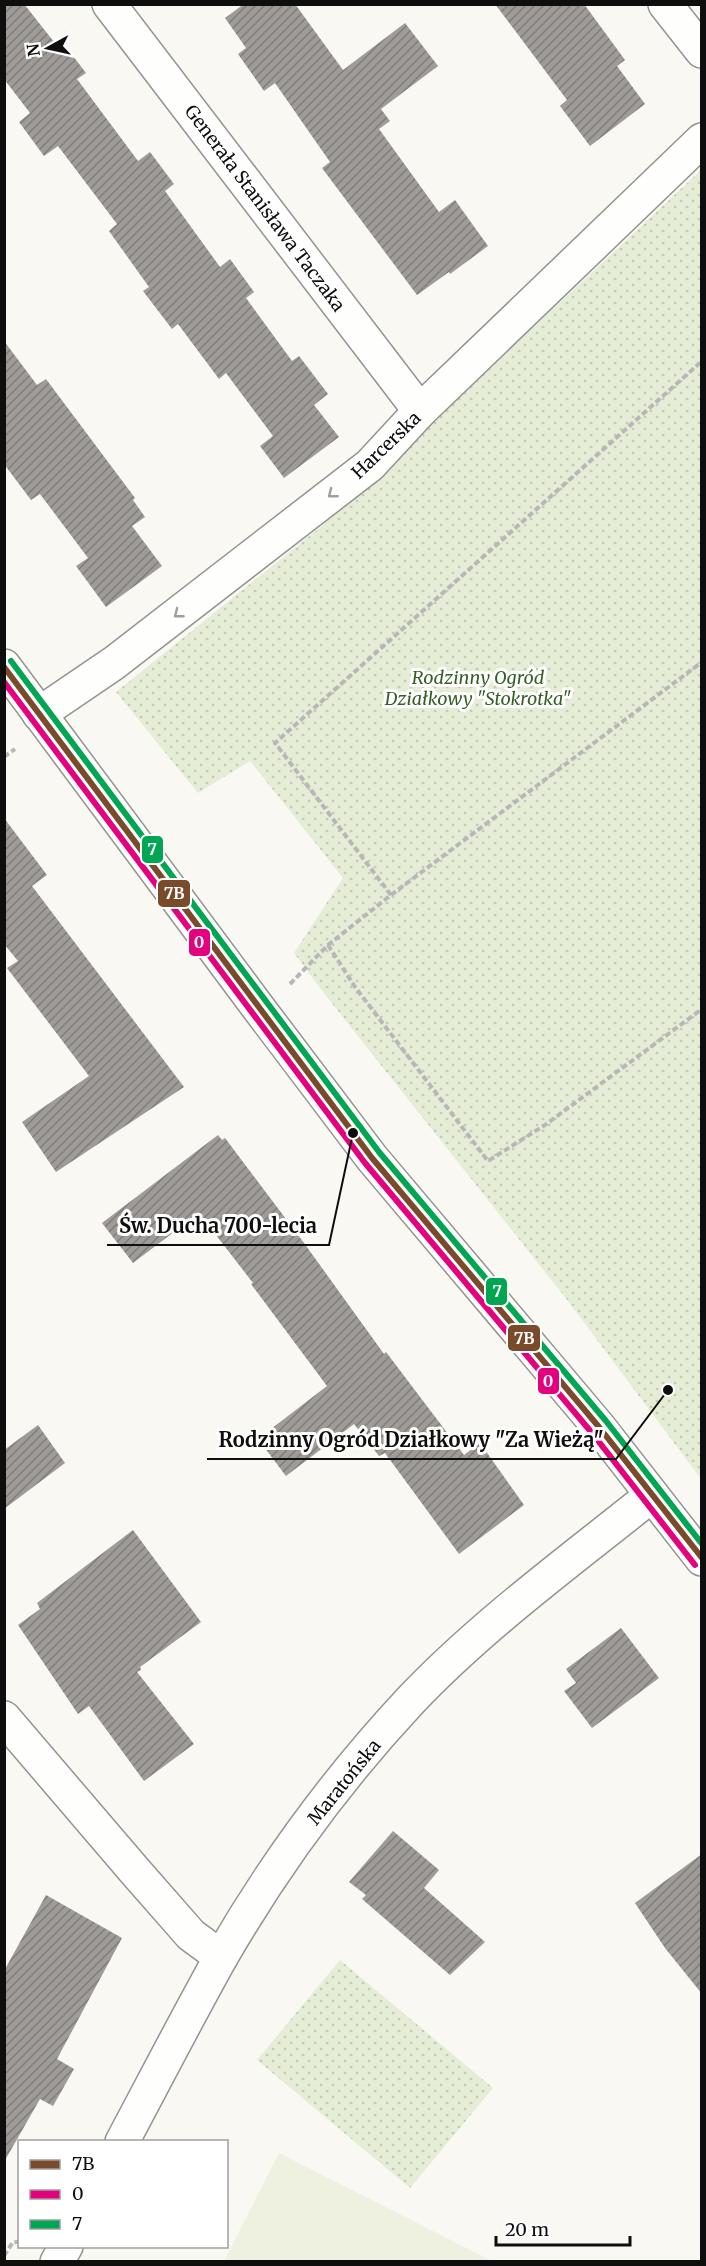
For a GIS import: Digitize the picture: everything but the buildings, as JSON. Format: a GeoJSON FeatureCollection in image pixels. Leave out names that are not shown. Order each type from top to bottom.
{"type":"FeatureCollection","features":[{"type":"Feature","properties":{"kind":"street","name":"Generała Stanisława Taczaka"},"geometry":{"type":"LineString","coordinates":[[109,4],[420,411]]}},
{"type":"Feature","properties":{"kind":"street"},"geometry":{"type":"LineString","coordinates":[[665,4],[702,51]]}},
{"type":"Feature","properties":{"kind":"street","name":"Harcerska"},"geometry":{"type":"LineString","coordinates":[[39,714],[114,663],[370,465],[420,411],[702,140]]}},
{"type":"Feature","properties":{"kind":"street"},"geometry":{"type":"LineString","coordinates":[[4,666],[372,1158],[599,1427],[702,1559]]}},
{"type":"Feature","properties":{"kind":"street","name":"Maratońska"},"geometry":{"type":"LineString","coordinates":[[123,2140],[221,1957],[264,1887],[321,1808],[410,1701],[458,1655],[652,1495]]}},
{"type":"Feature","properties":{"kind":"street"},"geometry":{"type":"LineString","coordinates":[[4,1718],[191,1935],[221,1957]]}},
{"type":"Feature","properties":{"kind":"street"},"geometry":{"type":"LineString","coordinates":[[57,2262],[65,2248]]}},
{"type":"Feature","properties":{"kind":"path"},"geometry":{"type":"LineString","coordinates":[[391,895],[275,743],[702,361]]}},
{"type":"Feature","properties":{"kind":"path"},"geometry":{"type":"LineString","coordinates":[[257,1006],[287,987],[328,945],[391,895],[702,662]]}},
{"type":"Feature","properties":{"kind":"path"},"geometry":{"type":"LineString","coordinates":[[4,757],[18,747]]}},
{"type":"Feature","properties":{"kind":"path"},"geometry":{"type":"LineString","coordinates":[[328,945],[362,996],[488,1161],[545,1125],[702,1009]]}},
{"type":"Feature","properties":{"kind":"path"},"geometry":{"type":"LineString","coordinates":[[4,2256],[13,2242],[18,2242]]}},
{"type":"Feature","properties":{"kind":"green space","name":"Rodzinny Ogród Działkowy \"Stokrotka\""},"geometry":{"type":"Polygon","coordinates":[[[701,170],[701,1479],[568,1301],[294,953],[343,878],[250,761],[198,793],[116,692],[323,525],[701,170]]]}},
{"type":"Feature","properties":{"kind":"green space"},"geometry":{"type":"Polygon","coordinates":[[[340,1960],[493,2088],[410,2188],[257,2060],[340,1960]]]}},
{"type":"Feature","properties":{"kind":"green space"},"geometry":{"type":"Polygon","coordinates":[[[279,2153],[492,2261],[224,2261],[279,2153]]]}},
{"type":"Feature","properties":{"kind":"transit line","name":"7"},"geometry":{"type":"LineString","coordinates":[[11,661],[379,1152],[606,1421],[702,1544]]}},
{"type":"Feature","properties":{"kind":"transit line","name":"7B"},"geometry":{"type":"LineString","coordinates":[[4,667],[372,1158],[599,1427],[702,1558]]}},
{"type":"Feature","properties":{"kind":"transit line","name":"0"},"geometry":{"type":"LineString","coordinates":[[4,682],[365,1163],[592,1433],[695,1565]]}},
{"type":"Feature","properties":{"kind":"place","name":"Św. Ducha 700-lecia"},"geometry":{"type":"Point","coordinates":[353,1133]}},
{"type":"Feature","properties":{"kind":"place","name":"Rodzinny Ogród Działkowy \"Za Wieżą\""},"geometry":{"type":"Point","coordinates":[668,1390]}}]}
